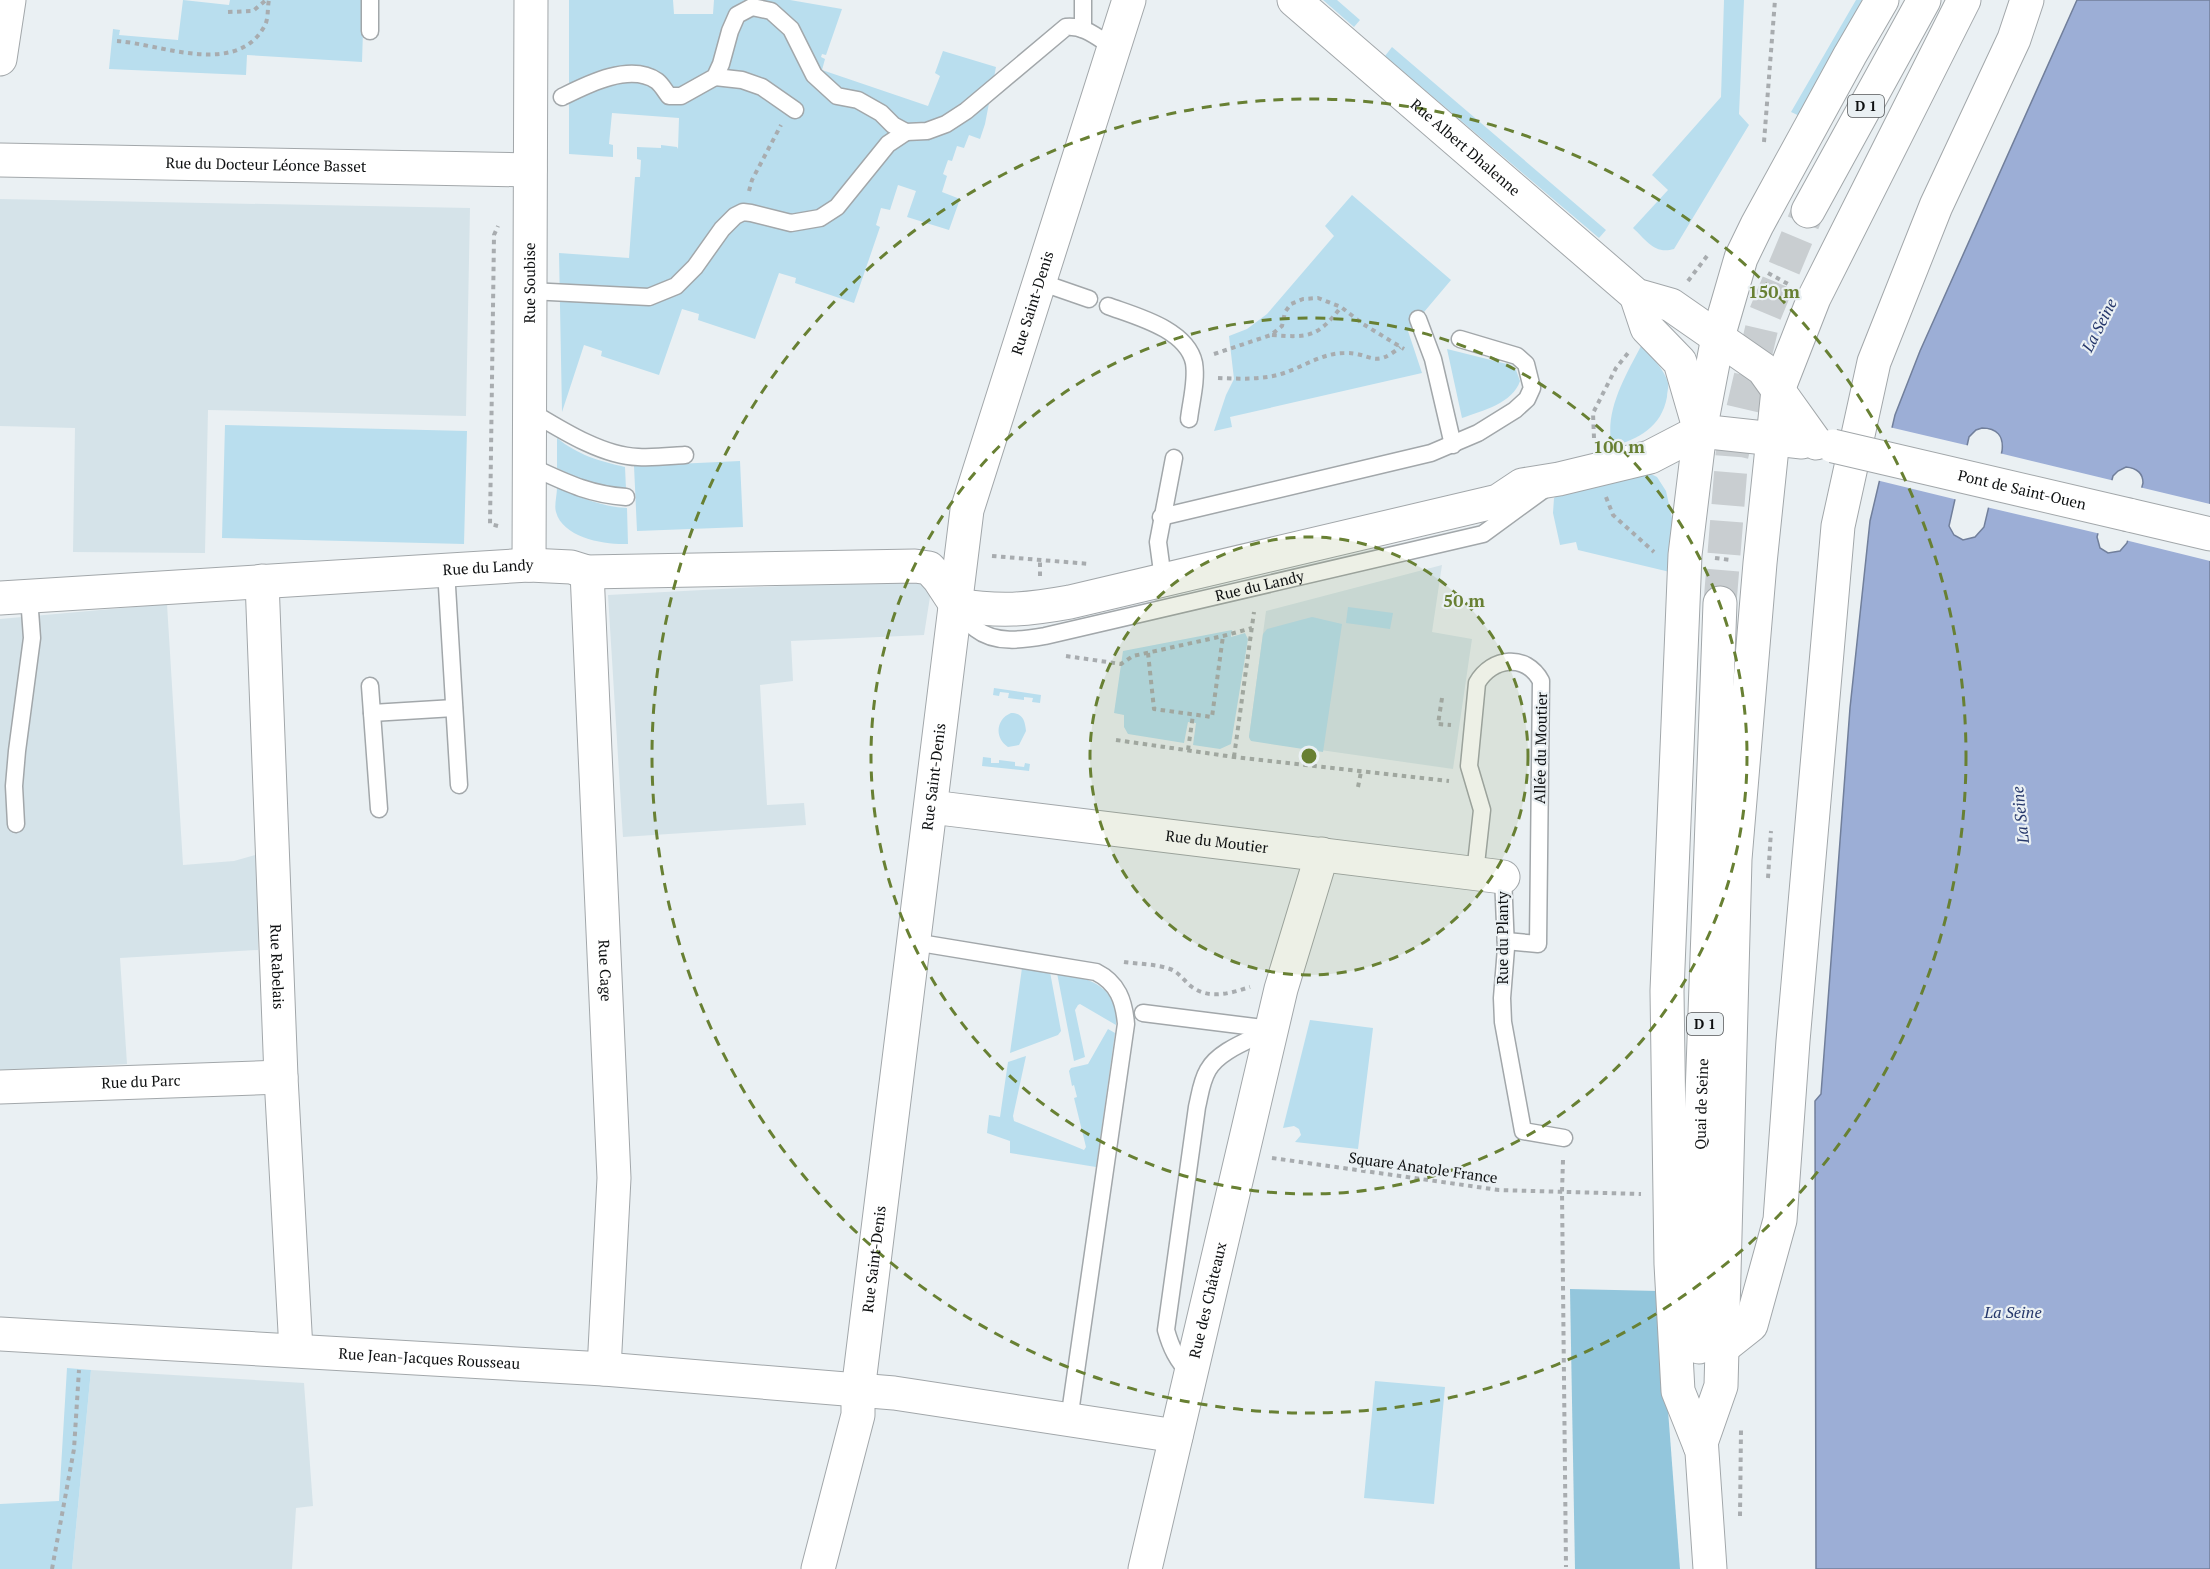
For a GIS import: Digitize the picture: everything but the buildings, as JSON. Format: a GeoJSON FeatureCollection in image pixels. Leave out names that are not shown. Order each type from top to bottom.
{"type":"FeatureCollection","features":[{"type":"Feature","properties":{"kind":"street"},"geometry":{"type":"LineString","coordinates":[[0,60],[9,0]]}},
{"type":"Feature","properties":{"kind":"street","name":"Rue Soubise"},"geometry":{"type":"LineString","coordinates":[[529,565],[531,0]]}},
{"type":"Feature","properties":{"kind":"street","name":"Rue Saint-Denis"},"geometry":{"type":"LineString","coordinates":[[818,1569],[858,1415],[858,1391],[967,510],[1129,0]]}},
{"type":"Feature","properties":{"kind":"street","name":"Rue Albert Dhalenne"},"geometry":{"type":"LineString","coordinates":[[1294,0],[1636,295],[1671,305],[1763,369],[1824,444]]}},
{"type":"Feature","properties":{"kind":"street"},"geometry":{"type":"LineString","coordinates":[[1700,1446],[1678,1391],[1671,1264],[1667,991],[1685,555],[1700,430],[1718,338],[1741,258],[1882,0]]}},
{"type":"Feature","properties":{"kind":"street","name":"D 1"},"geometry":{"type":"LineString","coordinates":[[1808,211],[1924,0]]}},
{"type":"Feature","properties":{"kind":"street"},"geometry":{"type":"LineString","coordinates":[[1700,1446],[1720,1386],[1735,859],[1760,563],[1778,390],[1814,298],[1964,0]]}},
{"type":"Feature","properties":{"kind":"street"},"geometry":{"type":"LineString","coordinates":[[1722,1348],[1751,1324],[1780,1220],[1793,1041],[1838,526],[1874,362],[1936,206],[2014,39],[2027,0]]}},
{"type":"Feature","properties":{"kind":"street","name":"Rue du Docteur Léonce Basset"},"geometry":{"type":"LineString","coordinates":[[0,160],[530,170]]}},
{"type":"Feature","properties":{"kind":"street"},"geometry":{"type":"LineString","coordinates":[[1636,295],[1647,328],[1680,362],[1700,430]]}},
{"type":"Feature","properties":{"kind":"street","name":"Rue du Landy"},"geometry":{"type":"LineString","coordinates":[[14,598],[529,565],[571,567],[587,572],[915,566],[929,568],[956,605],[990,610],[1031,608],[1070,602],[1498,501],[1522,485],[1559,479],[1650,457],[1700,430]]}},
{"type":"Feature","properties":{"kind":"street","name":"Pont de Saint-Ouen"},"geometry":{"type":"LineString","coordinates":[[1700,430],[1824,444],[2210,534]]}},
{"type":"Feature","properties":{"kind":"street","name":"Rue Cage"},"geometry":{"type":"LineString","coordinates":[[587,572],[614,1178],[604,1369]]}},
{"type":"Feature","properties":{"kind":"street","name":"Rue Rabelais"},"geometry":{"type":"LineString","coordinates":[[262,581],[281,1077],[296,1350]]}},
{"type":"Feature","properties":{"kind":"street","name":"Quai de Seine"},"geometry":{"type":"LineString","coordinates":[[1710,1569],[1700,1446],[1701,1122],[1720,603]]}},
{"type":"Feature","properties":{"kind":"street","name":"Rue du Moutier"},"geometry":{"type":"LineString","coordinates":[[931,807],[1489,875]]}},
{"type":"Feature","properties":{"kind":"street","name":"Rue des Châteaux"},"geometry":{"type":"LineString","coordinates":[[1145,1569],[1281,988],[1322,854]]}},
{"type":"Feature","properties":{"kind":"street","name":"Rue du Parc"},"geometry":{"type":"LineString","coordinates":[[0,1087],[281,1077]]}},
{"type":"Feature","properties":{"kind":"street","name":"Rue Jean-Jacques Rousseau"},"geometry":{"type":"LineString","coordinates":[[0,1334],[604,1369],[858,1391]]}},
{"type":"Feature","properties":{"kind":"street"},"geometry":{"type":"LineString","coordinates":[[858,1391],[894,1394],[1176,1436]]}},
{"type":"Feature","properties":{"kind":"lane"},"geometry":{"type":"LineString","coordinates":[[370,0],[370,31]]}},
{"type":"Feature","properties":{"kind":"lane"},"geometry":{"type":"LineString","coordinates":[[1083,0],[1083,29]]}},
{"type":"Feature","properties":{"kind":"lane"},"geometry":{"type":"LineString","coordinates":[[714,77],[721,64],[737,15],[752,7],[771,11],[791,29],[814,75],[837,96],[858,100],[881,113],[893,125],[906,132]]}},
{"type":"Feature","properties":{"kind":"lane"},"geometry":{"type":"LineString","coordinates":[[530,291],[649,297],[676,286],[695,267],[722,229],[735,216],[743,212],[791,223],[820,218],[837,207],[888,144],[906,132],[927,131],[946,124],[966,111],[1066,27],[1075,26],[1083,29],[1113,47]]}},
{"type":"Feature","properties":{"kind":"lane"},"geometry":{"type":"LineString","coordinates":[[561,97],[585,85],[621,74],[655,80],[669,96],[676,97],[714,77],[742,80],[762,87],[795,110]]}},
{"type":"Feature","properties":{"kind":"lane"},"geometry":{"type":"LineString","coordinates":[[1040,282],[1089,299]]}},
{"type":"Feature","properties":{"kind":"lane"},"geometry":{"type":"LineString","coordinates":[[1108,306],[1166,327],[1176,336],[1194,369],[1188,419]]}},
{"type":"Feature","properties":{"kind":"lane"},"geometry":{"type":"LineString","coordinates":[[1418,319],[1433,358],[1453,445]]}},
{"type":"Feature","properties":{"kind":"lane"},"geometry":{"type":"LineString","coordinates":[[1161,517],[1431,453],[1479,433],[1515,410],[1527,399],[1532,388],[1526,364],[1517,356],[1460,339]]}},
{"type":"Feature","properties":{"kind":"lane"},"geometry":{"type":"LineString","coordinates":[[530,411],[588,443],[617,453],[636,457],[685,455]]}},
{"type":"Feature","properties":{"kind":"lane"},"geometry":{"type":"LineString","coordinates":[[1163,579],[1158,542],[1174,458]]}},
{"type":"Feature","properties":{"kind":"lane"},"geometry":{"type":"LineString","coordinates":[[530,466],[584,490],[602,495],[626,497]]}},
{"type":"Feature","properties":{"kind":"lane","name":"Rue du Landy"},"geometry":{"type":"LineString","coordinates":[[956,605],[975,629],[990,637],[1006,640],[1031,638],[1483,534],[1559,479]]}},
{"type":"Feature","properties":{"kind":"lane"},"geometry":{"type":"LineString","coordinates":[[446,570],[459,785]]}},
{"type":"Feature","properties":{"kind":"lane"},"geometry":{"type":"LineString","coordinates":[[14,598],[32,638],[17,751],[14,786],[16,824]]}},
{"type":"Feature","properties":{"kind":"lane","name":"Allée du Moutier"},"geometry":{"type":"LineString","coordinates":[[1489,875],[1482,810],[1463,753],[1477,683],[1483,673],[1494,664],[1506,662],[1524,664],[1535,670],[1541,681],[1542,695],[1538,945],[1506,941]]}},
{"type":"Feature","properties":{"kind":"lane"},"geometry":{"type":"LineString","coordinates":[[369,686],[379,809]]}},
{"type":"Feature","properties":{"kind":"lane"},"geometry":{"type":"LineString","coordinates":[[372,713],[454,708]]}},
{"type":"Feature","properties":{"kind":"lane","name":"Rue du Planty"},"geometry":{"type":"LineString","coordinates":[[1489,875],[1506,941],[1502,998],[1503,1022],[1523,1131],[1564,1138]]}},
{"type":"Feature","properties":{"kind":"lane"},"geometry":{"type":"LineString","coordinates":[[914,942],[1096,972],[1113,984],[1123,1002],[1126,1024],[1069,1420]]}},
{"type":"Feature","properties":{"kind":"lane"},"geometry":{"type":"LineString","coordinates":[[1143,1013],[1271,1029]]}},
{"type":"Feature","properties":{"kind":"lane"},"geometry":{"type":"LineString","coordinates":[[1190,1374],[1179,1362],[1170,1345],[1166,1330],[1202,1083],[1208,1069],[1219,1057],[1271,1029]]}},
{"type":"Feature","properties":{"kind":"path"},"geometry":{"type":"LineString","coordinates":[[228,12],[253,11],[267,0]]}},
{"type":"Feature","properties":{"kind":"path"},"geometry":{"type":"LineString","coordinates":[[117,41],[182,52],[225,54],[244,46],[259,33],[267,18],[267,0]]}},
{"type":"Feature","properties":{"kind":"path"},"geometry":{"type":"LineString","coordinates":[[1764,142],[1775,0]]}},
{"type":"Feature","properties":{"kind":"path"},"geometry":{"type":"LineString","coordinates":[[743,212],[752,180],[778,129],[795,110]]}},
{"type":"Feature","properties":{"kind":"path"},"geometry":{"type":"LineString","coordinates":[[1318,298],[1341,307],[1400,347],[1389,357],[1375,361],[1362,355],[1344,353],[1318,358],[1285,373],[1257,378],[1194,369],[1271,335],[1282,326],[1291,304],[1303,299],[1318,298]]}},
{"type":"Feature","properties":{"kind":"path"},"geometry":{"type":"LineString","coordinates":[[1271,335],[1292,337],[1321,331],[1341,307]]}},
{"type":"Feature","properties":{"kind":"path"},"geometry":{"type":"LineString","coordinates":[[1685,555],[1760,563]]}},
{"type":"Feature","properties":{"kind":"path"},"geometry":{"type":"LineString","coordinates":[[1234,757],[1257,587]]}},
{"type":"Feature","properties":{"kind":"path"},"geometry":{"type":"LineString","coordinates":[[1031,638],[1036,654],[1121,664],[1133,656],[1252,628]]}},
{"type":"Feature","properties":{"kind":"path"},"geometry":{"type":"LineString","coordinates":[[1148,653],[1154,709],[1212,717],[1223,636]]}},
{"type":"Feature","properties":{"kind":"path"},"geometry":{"type":"LineString","coordinates":[[1188,750],[1193,715]]}},
{"type":"Feature","properties":{"kind":"path"},"geometry":{"type":"LineString","coordinates":[[1116,740],[1361,772],[1454,782],[1473,779]]}},
{"type":"Feature","properties":{"kind":"path"},"geometry":{"type":"LineString","coordinates":[[1358,787],[1361,772]]}},
{"type":"Feature","properties":{"kind":"path"},"geometry":{"type":"LineString","coordinates":[[1564,1138],[1562,1192],[1566,1567]]}},
{"type":"Feature","properties":{"kind":"path","name":"Square Anatole France"},"geometry":{"type":"LineString","coordinates":[[1242,1153],[1394,1177],[1499,1190],[1648,1194]]}},
{"type":"Feature","properties":{"kind":"path"},"geometry":{"type":"LineString","coordinates":[[52,1569],[74,1449],[81,1339]]}},
{"type":"Feature","properties":{"kind":"shaded area"},"geometry":{"type":"Polygon","coordinates":[[[183,0],[229,5],[230,0],[364,0],[362,62],[247,55],[246,75],[109,69],[113,29],[120,30],[119,35],[178,40],[183,0]]]}},
{"type":"Feature","properties":{"kind":"shaded area"},"geometry":{"type":"Polygon","coordinates":[[[569,0],[673,0],[674,14],[713,14],[714,0],[790,0],[842,9],[826,55],[822,54],[821,57],[825,59],[822,70],[928,106],[940,76],[935,73],[943,51],[996,67],[980,139],[969,135],[964,148],[957,146],[952,161],[948,160],[943,174],[947,176],[942,192],[960,199],[949,230],[907,217],[916,191],[898,185],[890,210],[881,208],[876,225],[880,227],[854,303],[795,283],[796,278],[779,273],[755,339],[698,320],[699,314],[682,309],[659,375],[601,356],[602,351],[584,345],[562,412],[559,253],[629,258],[635,177],[640,177],[641,160],[637,159],[637,147],[661,148],[661,145],[678,149],[679,118],[612,113],[609,144],[613,145],[613,157],[569,154],[569,0]]]}},
{"type":"Feature","properties":{"kind":"shaded area"},"geometry":{"type":"Polygon","coordinates":[[[1323,0],[1337,0],[1360,20],[1354,27],[1323,0]]]}},
{"type":"Feature","properties":{"kind":"shaded area"},"geometry":{"type":"Polygon","coordinates":[[[1724,0],[1744,0],[1739,114],[1749,125],[1674,249],[1661,250],[1651,245],[1633,228],[1668,190],[1652,175],[1721,97],[1724,0]]]}},
{"type":"Feature","properties":{"kind":"shaded area"},"geometry":{"type":"Polygon","coordinates":[[[1856,0],[1874,0],[1804,118],[1791,112],[1856,0]]]}},
{"type":"Feature","properties":{"kind":"shaded area"},"geometry":{"type":"Polygon","coordinates":[[[1392,47],[1606,230],[1599,238],[1385,56],[1392,47]]]}},
{"type":"Feature","properties":{"kind":"shaded area"},"geometry":{"type":"Polygon","coordinates":[[[1352,195],[1451,280],[1408,331],[1422,373],[1230,417],[1232,427],[1214,431],[1234,379],[1229,336],[1247,329],[1267,314],[1334,236],[1325,226],[1352,195]]]}},
{"type":"Feature","properties":{"kind":"shaded area"},"geometry":{"type":"Polygon","coordinates":[[[0,199],[470,208],[466,416],[208,410],[205,553],[73,552],[75,428],[0,426],[0,199]]]}},
{"type":"Feature","properties":{"kind":"shaded area"},"geometry":{"type":"Polygon","coordinates":[[[1641,346],[1664,372],[1668,386],[1664,408],[1660,417],[1647,430],[1631,440],[1612,447],[1610,434],[1613,407],[1641,346]]]}},
{"type":"Feature","properties":{"kind":"shaded area"},"geometry":{"type":"Polygon","coordinates":[[[1447,349],[1511,365],[1516,370],[1520,381],[1516,389],[1504,401],[1462,418],[1447,349]]]}},
{"type":"Feature","properties":{"kind":"shaded area"},"geometry":{"type":"Polygon","coordinates":[[[225,425],[467,431],[464,544],[222,538],[225,425]]]}},
{"type":"Feature","properties":{"kind":"shaded area"},"geometry":{"type":"Polygon","coordinates":[[[557,438],[589,457],[625,467],[626,489],[590,483],[557,468],[557,438]]]}},
{"type":"Feature","properties":{"kind":"shaded area"},"geometry":{"type":"Polygon","coordinates":[[[740,461],[743,527],[637,531],[634,466],[740,461]]]}},
{"type":"Feature","properties":{"kind":"shaded area"},"geometry":{"type":"Polygon","coordinates":[[[1649,473],[1657,477],[1666,491],[1678,545],[1674,573],[1578,550],[1576,542],[1560,545],[1553,513],[1554,498],[1560,494],[1649,473]]]}},
{"type":"Feature","properties":{"kind":"shaded area"},"geometry":{"type":"Polygon","coordinates":[[[557,488],[600,504],[627,508],[628,544],[597,541],[576,534],[567,528],[560,521],[556,512],[557,488]]]}},
{"type":"Feature","properties":{"kind":"shaded area"},"geometry":{"type":"Polygon","coordinates":[[[1442,565],[1432,632],[1472,639],[1453,769],[1250,740],[1266,611],[1442,565]]]}},
{"type":"Feature","properties":{"kind":"shaded area"},"geometry":{"type":"Polygon","coordinates":[[[933,578],[924,635],[791,641],[793,681],[760,685],[767,805],[804,803],[806,825],[623,837],[608,595],[933,578]]]}},
{"type":"Feature","properties":{"kind":"shaded area"},"geometry":{"type":"Polygon","coordinates":[[[167,604],[183,865],[234,861],[259,854],[258,950],[120,958],[127,1064],[0,1071],[0,619],[167,604]]]}},
{"type":"Feature","properties":{"kind":"shaded area"},"geometry":{"type":"Polygon","coordinates":[[[1348,607],[1393,613],[1390,629],[1346,623],[1348,607]]]}},
{"type":"Feature","properties":{"kind":"shaded area"},"geometry":{"type":"Polygon","coordinates":[[[1312,617],[1342,624],[1323,752],[1251,741],[1249,737],[1263,634],[1267,629],[1312,617]]]}},
{"type":"Feature","properties":{"kind":"shaded area"},"geometry":{"type":"Polygon","coordinates":[[[1232,630],[1231,637],[1245,633],[1248,639],[1231,744],[1220,749],[1193,745],[1196,723],[1188,722],[1184,743],[1128,734],[1124,727],[1124,715],[1114,713],[1123,651],[1232,630]]]}},
{"type":"Feature","properties":{"kind":"shaded area"},"geometry":{"type":"Polygon","coordinates":[[[994,688],[1041,695],[1040,703],[1032,702],[1033,698],[1024,697],[1024,700],[1008,698],[1009,693],[1000,692],[999,696],[993,695],[994,688]]]}},
{"type":"Feature","properties":{"kind":"shaded area"},"geometry":{"type":"Polygon","coordinates":[[[1011,713],[1023,718],[1026,731],[1019,745],[1008,747],[1000,739],[999,729],[1002,720],[1011,713]]]}},
{"type":"Feature","properties":{"kind":"shaded area"},"geometry":{"type":"Polygon","coordinates":[[[983,757],[991,758],[991,763],[999,763],[999,760],[1015,762],[1015,766],[1024,767],[1025,763],[1030,764],[1029,771],[982,766],[983,757]]]}},
{"type":"Feature","properties":{"kind":"shaded area"},"geometry":{"type":"Polygon","coordinates":[[[1022,968],[1050,972],[1061,1031],[1058,1035],[1010,1053],[1022,968]]]}},
{"type":"Feature","properties":{"kind":"shaded area"},"geometry":{"type":"Polygon","coordinates":[[[1057,973],[1090,981],[1099,986],[1107,992],[1115,1011],[1116,1025],[1080,1004],[1078,1005],[1075,1010],[1085,1057],[1074,1061],[1057,973]]]}},
{"type":"Feature","properties":{"kind":"shaded area"},"geometry":{"type":"Polygon","coordinates":[[[1310,1020],[1373,1028],[1358,1149],[1295,1142],[1301,1135],[1299,1129],[1294,1126],[1283,1128],[1310,1020]]]}},
{"type":"Feature","properties":{"kind":"shaded area"},"geometry":{"type":"Polygon","coordinates":[[[1108,1029],[1115,1033],[1096,1167],[1010,1153],[1010,1141],[987,1133],[989,1115],[1000,1117],[1008,1062],[1026,1056],[1013,1116],[1014,1121],[1084,1150],[1086,1147],[1074,1098],[1077,1097],[1069,1071],[1071,1068],[1088,1064],[1108,1029]]]}},
{"type":"Feature","properties":{"kind":"shaded area"},"geometry":{"type":"Polygon","coordinates":[[[1570,1289],[1659,1291],[1680,1569],[1575,1569],[1570,1289]]]}},
{"type":"Feature","properties":{"kind":"shaded area"},"geometry":{"type":"Polygon","coordinates":[[[67,1368],[91,1370],[72,1569],[0,1569],[0,1504],[59,1501],[67,1368]]]}},
{"type":"Feature","properties":{"kind":"shaded area"},"geometry":{"type":"Polygon","coordinates":[[[91,1370],[304,1383],[313,1506],[296,1508],[292,1569],[72,1569],[91,1370]]]}},
{"type":"Feature","properties":{"kind":"shaded area"},"geometry":{"type":"Polygon","coordinates":[[[1375,1381],[1445,1387],[1434,1504],[1364,1498],[1375,1381]]]}},
{"type":"Feature","properties":{"kind":"water","name":"La Seine"},"geometry":{"type":"Polygon","coordinates":[[[2077,0],[2210,0],[2210,1569],[1816,1569],[1815,1101],[1821,1094],[1850,708],[1870,521],[1895,415],[1920,351],[2077,0]],[[1982,428],[1969,437],[1949,526],[1954,535],[1963,540],[1975,537],[1984,527],[2002,451],[2001,437],[1992,429],[1982,428]],[[2126,467],[2113,476],[2097,537],[2100,548],[2108,553],[2120,551],[2127,543],[2143,483],[2142,476],[2138,472],[2126,467]]]}},
{"type":"Feature","properties":{"kind":"pier"},"geometry":{"type":"Polygon","coordinates":[[[1889,427],[1970,446],[1958,500],[1876,480],[1889,427]]]}},
{"type":"Feature","properties":{"kind":"pier"},"geometry":{"type":"Polygon","coordinates":[[[1999,453],[2115,481],[2101,534],[1986,507],[1999,453]]]}},
{"type":"Feature","properties":{"kind":"pier"},"geometry":{"type":"Polygon","coordinates":[[[2139,487],[2210,504],[2210,561],[2125,540],[2139,487]]]}},
{"type":"Feature","properties":{"kind":"tunnel"},"geometry":{"type":"LineString","coordinates":[[1720,603],[1732,455],[1765,314],[1808,211]]}}]}
